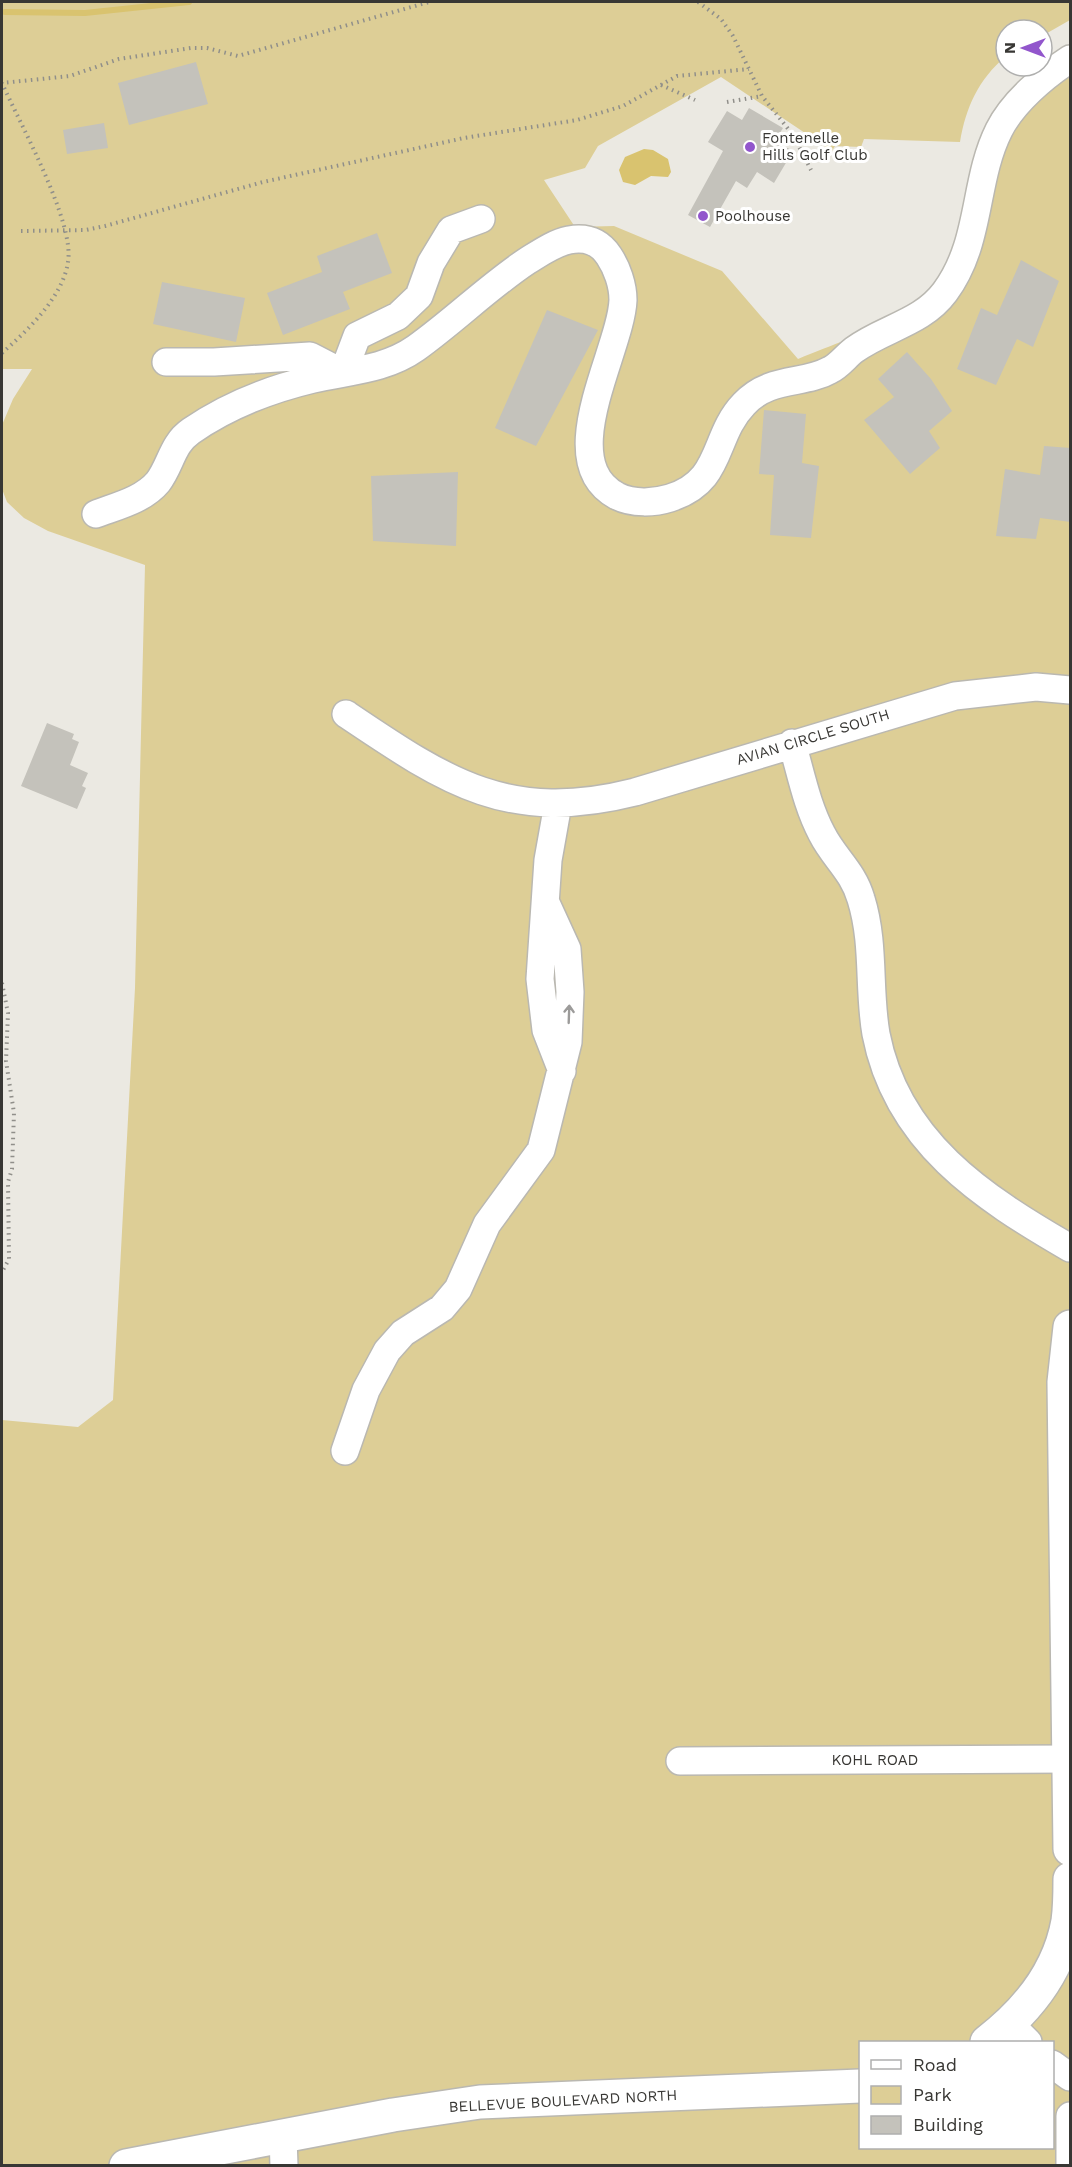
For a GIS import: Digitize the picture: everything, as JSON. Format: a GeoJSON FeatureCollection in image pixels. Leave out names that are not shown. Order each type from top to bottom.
{"type":"FeatureCollection","features":[{"type":"Feature","properties":{"kind":"main road"},"geometry":{"type":"LineString","coordinates":[[1071,1328],[1066,1347],[1064,1382],[1071,1849]]}},
{"type":"Feature","properties":{"kind":"main road"},"geometry":{"type":"LineString","coordinates":[[1008,2036],[1041,1989],[1056,1956],[1068,1922],[1071,1879]]}},
{"type":"Feature","properties":{"kind":"main road","name":"BELLEVUE BOULEVARD NORTH"},"geometry":{"type":"LineString","coordinates":[[127,2165],[283,2151],[393,2115],[480,2102],[859,2086]]}},
{"type":"Feature","properties":{"kind":"street"},"geometry":{"type":"LineString","coordinates":[[96,514],[143,495],[157,483],[173,450],[187,433],[210,420],[275,390],[369,369],[414,350],[491,285],[543,251],[566,241],[585,239],[598,243],[604,250],[618,276],[623,300],[614,343],[591,409],[591,453],[596,474],[607,489],[622,499],[642,502],[669,499],[695,487],[715,462],[730,423],[745,402],[762,390],[830,371],[854,350],[926,311],[944,294],[961,266],[972,240],[999,131],[1011,111],[1028,94],[1071,59]]}},
{"type":"Feature","properties":{"kind":"street"},"geometry":{"type":"LineString","coordinates":[[343,373],[357,336],[398,316],[419,296],[431,264],[451,230],[481,219]]}},
{"type":"Feature","properties":{"kind":"street"},"geometry":{"type":"LineString","coordinates":[[165,362],[248,361],[310,356],[343,373]]}},
{"type":"Feature","properties":{"kind":"street","name":"AVIAN CIRCLE SOUTH"},"geometry":{"type":"LineString","coordinates":[[346,714],[450,780],[504,797],[558,804],[584,803],[634,792],[955,696],[1036,687],[1071,690]]}},
{"type":"Feature","properties":{"kind":"street"},"geometry":{"type":"LineString","coordinates":[[792,743],[812,813],[823,837],[851,874],[861,898],[869,928],[876,1034],[887,1076],[903,1109],[921,1135],[952,1167],[982,1193],[1015,1216],[1071,1248]]}},
{"type":"Feature","properties":{"kind":"street"},"geometry":{"type":"LineString","coordinates":[[345,1451],[366,1390],[387,1351],[403,1333],[442,1308],[458,1289],[487,1224],[541,1150],[568,1042],[570,969],[563,938],[546,903],[548,860],[558,804]]}},
{"type":"Feature","properties":{"kind":"street","name":"KOHL ROAD"},"geometry":{"type":"LineString","coordinates":[[680,1761],[1070,1759]]}},
{"type":"Feature","properties":{"kind":"street"},"geometry":{"type":"LineString","coordinates":[[1054,2065],[1071,2077]]}},
{"type":"Feature","properties":{"kind":"street"},"geometry":{"type":"LineString","coordinates":[[1070,2166],[1071,2116]]}},
{"type":"Feature","properties":{"kind":"path"},"geometry":{"type":"LineString","coordinates":[[2,353],[18,339],[55,294],[68,262],[66,230],[51,189],[2,82],[70,76],[119,59],[191,48],[207,48],[238,56],[429,2]]}},
{"type":"Feature","properties":{"kind":"path"},"geometry":{"type":"LineString","coordinates":[[698,2],[721,19],[733,36],[762,96],[793,135],[811,170]]}},
{"type":"Feature","properties":{"kind":"path"},"geometry":{"type":"LineString","coordinates":[[21,231],[105,226],[263,182],[406,150],[578,120],[623,106],[660,84],[688,74],[749,69]]}},
{"type":"Feature","properties":{"kind":"path"},"geometry":{"type":"LineString","coordinates":[[660,84],[695,100]]}},
{"type":"Feature","properties":{"kind":"path"},"geometry":{"type":"LineString","coordinates":[[727,102],[762,96]]}},
{"type":"Feature","properties":{"kind":"path"},"geometry":{"type":"LineString","coordinates":[[2,983],[8,1013],[6,1060],[14,1113],[12,1169],[8,1182],[9,1259],[2,1272]]}},
{"type":"Feature","properties":{"kind":"green space"},"geometry":{"type":"Polygon","coordinates":[[[2,2],[1070,2],[1070,20],[1054,29],[1054,18],[994,18],[994,68],[975,95],[966,117],[960,142],[864,139],[861,147],[835,146],[832,151],[721,77],[598,146],[585,168],[544,180],[575,227],[614,226],[722,271],[798,359],[882,324],[905,310],[925,293],[942,272],[956,245],[987,123],[1003,102],[1031,78],[1054,78],[1054,59],[1070,46],[1070,2165],[2,2165],[2,1420],[78,1427],[113,1400],[135,988],[145,565],[48,531],[24,518],[7,502],[2,489],[2,425],[13,399],[32,369],[2,369],[2,2]]]}},
{"type":"Feature","properties":{"kind":"shaded area"},"geometry":{"type":"Polygon","coordinates":[[[644,149],[653,150],[668,159],[671,172],[668,177],[651,176],[635,185],[623,182],[619,170],[625,157],[644,149]]]}},
{"type":"Feature","properties":{"kind":"building"},"geometry":{"type":"Polygon","coordinates":[[[196,62],[208,104],[129,125],[118,83],[196,62]]]}},
{"type":"Feature","properties":{"kind":"building","name":"Fontenelle Hills Golf Club"},"geometry":{"type":"Polygon","coordinates":[[[749,108],[783,128],[775,141],[793,151],[774,183],[757,172],[747,188],[736,181],[710,227],[688,215],[723,151],[708,142],[727,111],[742,120],[749,108]]]}},
{"type":"Feature","properties":{"kind":"building"},"geometry":{"type":"Polygon","coordinates":[[[104,123],[108,148],[67,154],[63,130],[104,123]]]}},
{"type":"Feature","properties":{"kind":"building"},"geometry":{"type":"Polygon","coordinates":[[[377,233],[392,273],[343,292],[350,309],[283,335],[267,293],[322,272],[317,256],[377,233]]]}},
{"type":"Feature","properties":{"kind":"building"},"geometry":{"type":"Polygon","coordinates":[[[1021,260],[1059,281],[1033,347],[1017,339],[996,385],[957,369],[981,308],[997,315],[1021,260]]]}},
{"type":"Feature","properties":{"kind":"building"},"geometry":{"type":"Polygon","coordinates":[[[162,282],[245,298],[236,342],[153,324],[162,282]]]}},
{"type":"Feature","properties":{"kind":"building"},"geometry":{"type":"Polygon","coordinates":[[[547,310],[598,330],[536,446],[495,428],[547,310]]]}},
{"type":"Feature","properties":{"kind":"building"},"geometry":{"type":"Polygon","coordinates":[[[907,352],[931,379],[952,411],[929,431],[940,448],[910,474],[864,420],[894,397],[878,379],[907,352]]]}},
{"type":"Feature","properties":{"kind":"building"},"geometry":{"type":"Polygon","coordinates":[[[764,410],[806,414],[802,463],[819,466],[811,538],[770,535],[774,475],[759,474],[764,410]]]}},
{"type":"Feature","properties":{"kind":"building"},"geometry":{"type":"Polygon","coordinates":[[[1044,446],[1071,448],[1071,522],[1040,518],[1036,539],[996,536],[1005,469],[1040,475],[1044,446]]]}},
{"type":"Feature","properties":{"kind":"building"},"geometry":{"type":"Polygon","coordinates":[[[458,472],[456,546],[373,541],[371,476],[458,472]]]}},
{"type":"Feature","properties":{"kind":"building"},"geometry":{"type":"Polygon","coordinates":[[[47,723],[74,734],[72,739],[79,742],[70,765],[88,773],[82,786],[86,788],[77,809],[21,786],[47,723]]]}},
{"type":"Feature","properties":{"kind":"waterway"},"geometry":{"type":"LineString","coordinates":[[5,12],[85,13],[189,2]]}},
{"type":"Feature","properties":{"kind":"place","name":"Fontenelle Hills Golf Club"},"geometry":{"type":"Point","coordinates":[750,147]}},
{"type":"Feature","properties":{"kind":"place","name":"Poolhouse"},"geometry":{"type":"Point","coordinates":[703,216]}}]}
